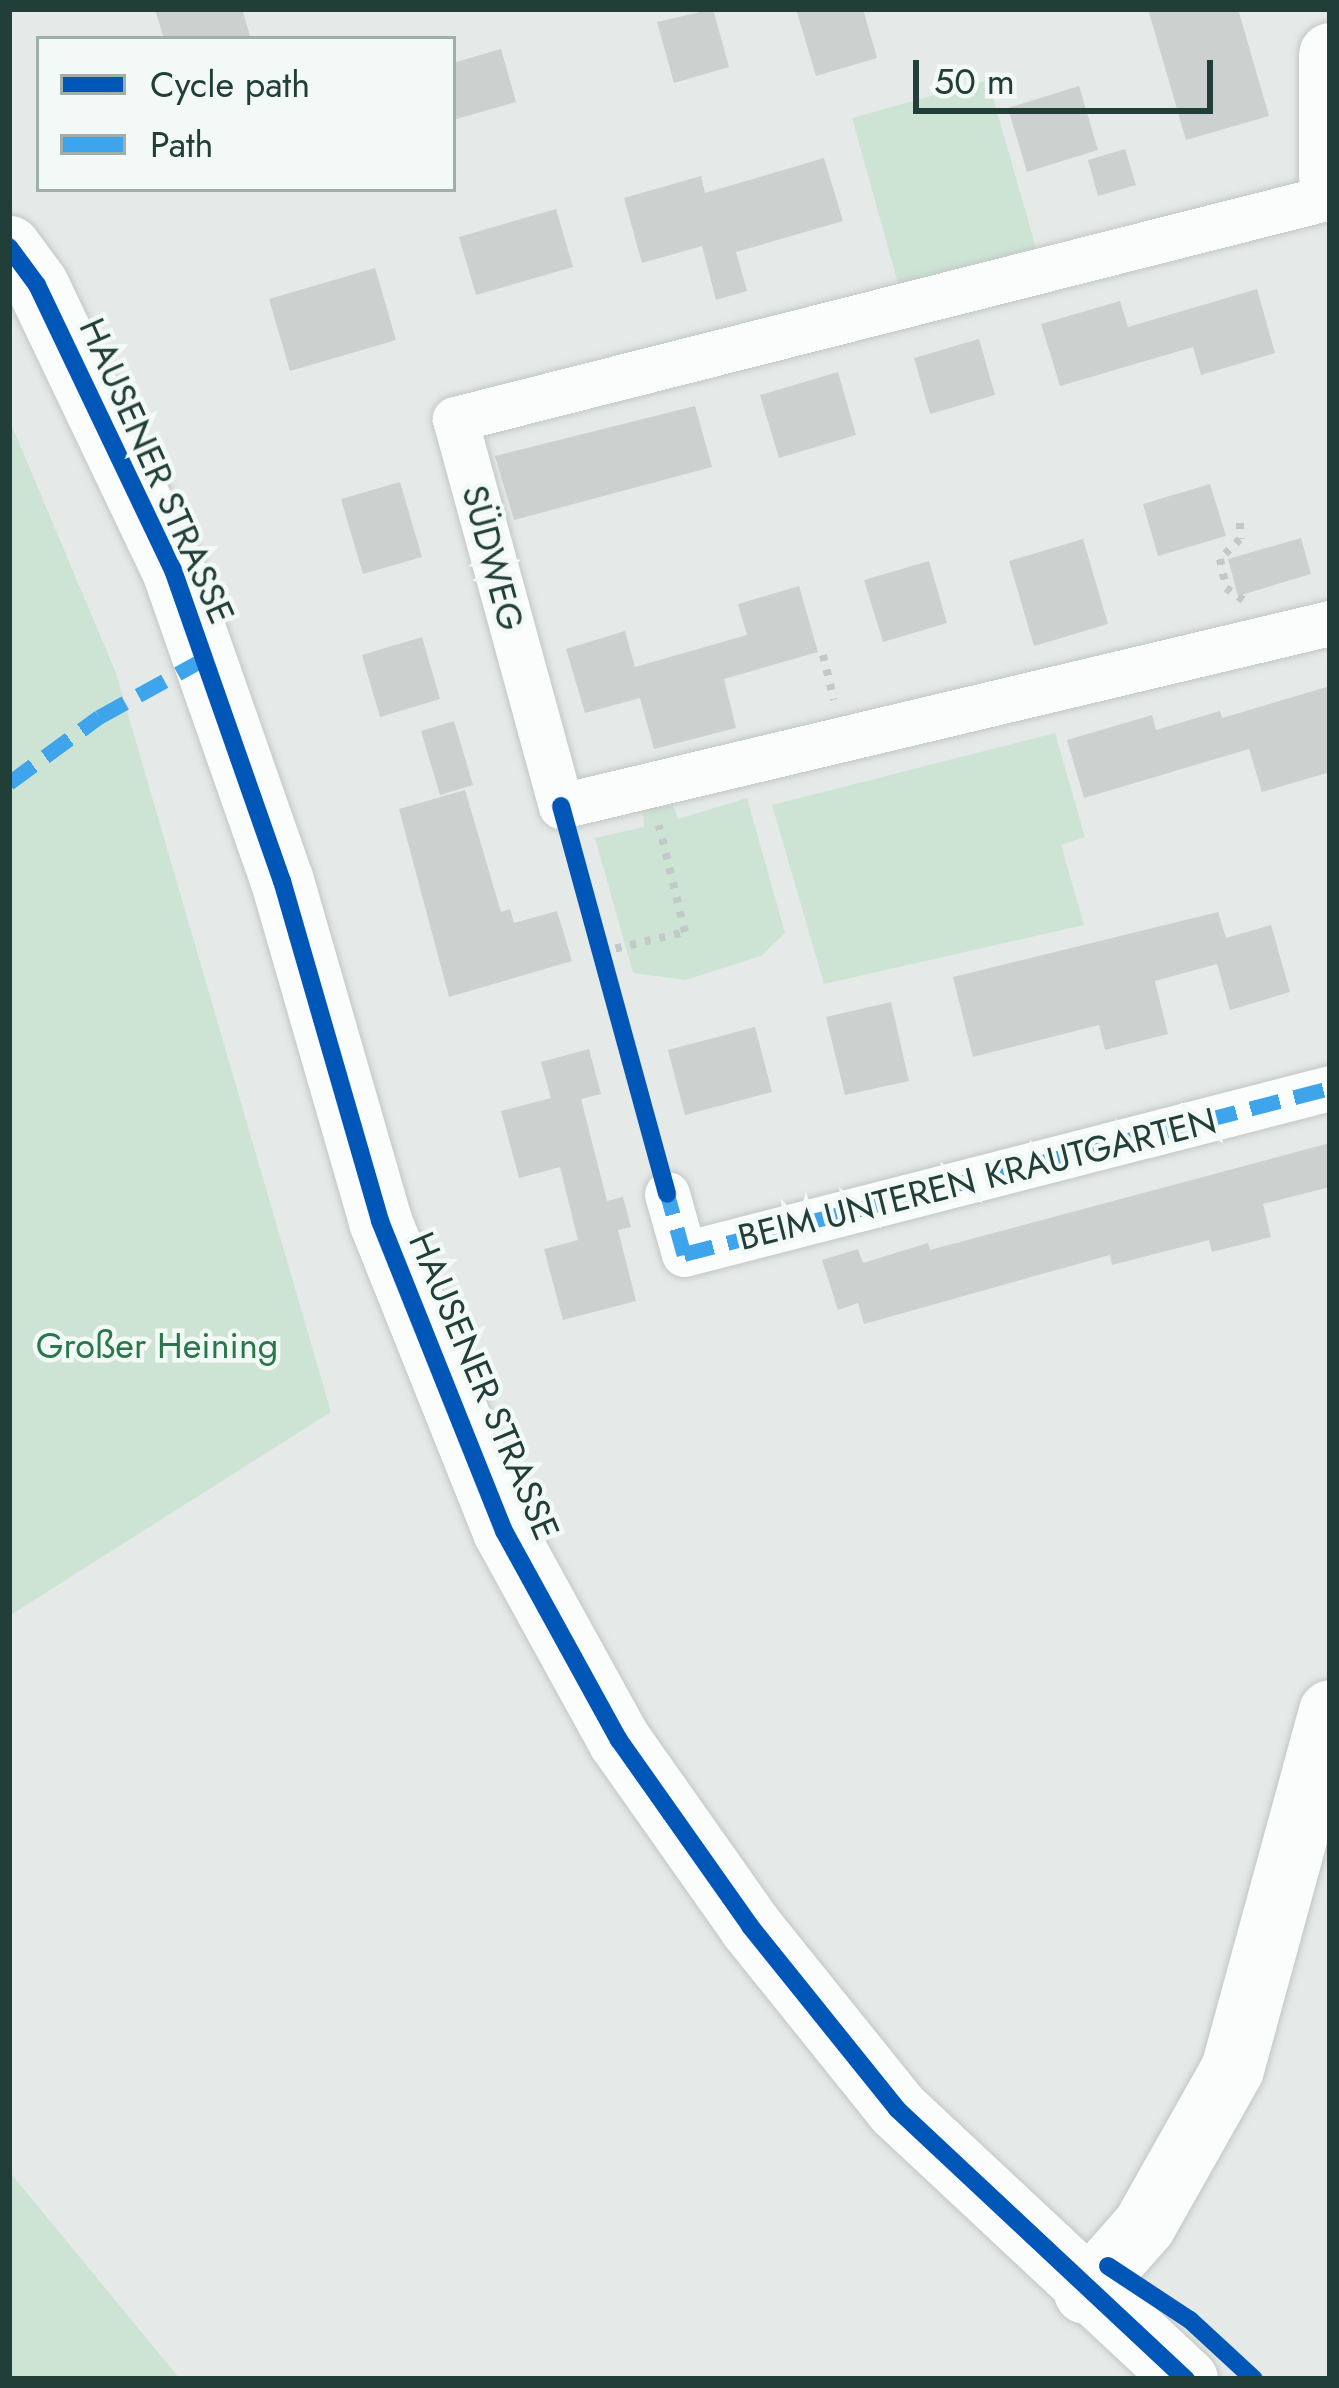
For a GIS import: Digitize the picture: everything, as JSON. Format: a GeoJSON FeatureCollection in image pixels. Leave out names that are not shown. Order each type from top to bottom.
{"type":"FeatureCollection","features":[{"type":"Feature","properties":{"kind":"street"},"geometry":{"type":"LineString","coordinates":[[1330,53],[1330,176]]}},
{"type":"Feature","properties":{"kind":"street","name":"SÜDWEG"},"geometry":{"type":"LineString","coordinates":[[1330,196],[455,419],[561,806],[1330,623]]}},
{"type":"Feature","properties":{"kind":"street","name":"HAUSENER STRASSE"},"geometry":{"type":"LineString","coordinates":[[9,248],[37,285],[173,570],[281,880],[380,1221],[504,1531],[619,1740],[750,1926],[897,2109],[1085,2291],[1186,2379]]}},
{"type":"Feature","properties":{"kind":"street","name":"BEIM UNTEREN KRAUTGARTEN"},"geometry":{"type":"LineString","coordinates":[[667,1194],[684,1254],[1330,1088]]}},
{"type":"Feature","properties":{"kind":"street"},"geometry":{"type":"LineString","coordinates":[[1085,2291],[1144,2225],[1232,2069],[1330,1711]]}},
{"type":"Feature","properties":{"kind":"path"},"geometry":{"type":"LineString","coordinates":[[1240,523],[1240,538],[1220,559],[1226,588],[1244,600],[1258,640]]}},
{"type":"Feature","properties":{"kind":"path"},"geometry":{"type":"LineString","coordinates":[[602,952],[686,932],[649,785]]}},
{"type":"Feature","properties":{"kind":"green space"},"geometry":{"type":"Polygon","coordinates":[[[988,80],[1036,248],[899,287],[852,118],[988,80]]]}},
{"type":"Feature","properties":{"kind":"green space","name":"Großer Heining"},"geometry":{"type":"Polygon","coordinates":[[[9,419],[116,673],[331,1412],[9,1616],[9,419]]]}},
{"type":"Feature","properties":{"kind":"green space"},"geometry":{"type":"Polygon","coordinates":[[[1055,733],[1085,837],[1061,845],[1084,925],[824,984],[772,805],[1055,733]]]}},
{"type":"Feature","properties":{"kind":"green space"},"geometry":{"type":"Polygon","coordinates":[[[747,798],[785,933],[761,956],[685,980],[633,973],[595,838],[644,827],[643,809],[673,805],[678,819],[747,798]]]}},
{"type":"Feature","properties":{"kind":"green space"},"geometry":{"type":"Polygon","coordinates":[[[9,2171],[180,2379],[9,2379],[9,2171]]]}},
{"type":"Feature","properties":{"kind":"building"},"geometry":{"type":"Polygon","coordinates":[[[155,9],[242,9],[250,36],[163,36],[155,9]]]}},
{"type":"Feature","properties":{"kind":"building"},"geometry":{"type":"Polygon","coordinates":[[[713,9],[729,67],[674,83],[657,22],[713,9]]]}},
{"type":"Feature","properties":{"kind":"building"},"geometry":{"type":"Polygon","coordinates":[[[796,9],[863,9],[877,58],[816,76],[796,9]]]}},
{"type":"Feature","properties":{"kind":"building"},"geometry":{"type":"Polygon","coordinates":[[[1148,9],[1238,9],[1269,116],[1186,140],[1148,9]]]}},
{"type":"Feature","properties":{"kind":"building"},"geometry":{"type":"Polygon","coordinates":[[[501,49],[516,102],[456,119],[456,62],[501,49]]]}},
{"type":"Feature","properties":{"kind":"building"},"geometry":{"type":"Polygon","coordinates":[[[1079,86],[1098,150],[1027,172],[1008,108],[1079,86]]]}},
{"type":"Feature","properties":{"kind":"building"},"geometry":{"type":"Polygon","coordinates":[[[1125,149],[1136,185],[1098,196],[1088,160],[1125,149]]]}},
{"type":"Feature","properties":{"kind":"building"},"geometry":{"type":"Polygon","coordinates":[[[824,158],[843,221],[736,252],[747,291],[716,300],[702,246],[642,263],[624,198],[701,176],[705,193],[824,158]]]}},
{"type":"Feature","properties":{"kind":"building"},"geometry":{"type":"Polygon","coordinates":[[[556,209],[573,267],[476,295],[459,237],[556,209]]]}},
{"type":"Feature","properties":{"kind":"building"},"geometry":{"type":"Polygon","coordinates":[[[375,268],[396,340],[290,371],[269,299],[375,268]]]}},
{"type":"Feature","properties":{"kind":"building"},"geometry":{"type":"Polygon","coordinates":[[[1257,289],[1275,353],[1201,375],[1193,347],[1060,386],[1041,324],[1120,301],[1128,327],[1257,289]]]}},
{"type":"Feature","properties":{"kind":"building"},"geometry":{"type":"Polygon","coordinates":[[[979,339],[995,395],[930,414],[914,358],[979,339]]]}},
{"type":"Feature","properties":{"kind":"building"},"geometry":{"type":"Polygon","coordinates":[[[838,372],[856,435],[779,458],[760,395],[838,372]]]}},
{"type":"Feature","properties":{"kind":"building"},"geometry":{"type":"Polygon","coordinates":[[[695,406],[712,467],[514,520],[495,456],[695,406]]]}},
{"type":"Feature","properties":{"kind":"building"},"geometry":{"type":"Polygon","coordinates":[[[400,482],[422,557],[363,574],[341,499],[400,482]]]}},
{"type":"Feature","properties":{"kind":"building"},"geometry":{"type":"Polygon","coordinates":[[[1210,484],[1226,536],[1158,556],[1143,504],[1210,484]]]}},
{"type":"Feature","properties":{"kind":"building"},"geometry":{"type":"Polygon","coordinates":[[[1301,538],[1311,574],[1238,596],[1228,559],[1301,538]]]}},
{"type":"Feature","properties":{"kind":"building"},"geometry":{"type":"Polygon","coordinates":[[[1083,539],[1108,624],[1034,646],[1009,561],[1083,539]]]}},
{"type":"Feature","properties":{"kind":"building"},"geometry":{"type":"Polygon","coordinates":[[[929,561],[947,623],[883,642],[864,580],[929,561]]]}},
{"type":"Feature","properties":{"kind":"building"},"geometry":{"type":"Polygon","coordinates":[[[799,586],[818,652],[724,679],[736,728],[654,749],[640,698],[585,713],[566,649],[625,631],[635,667],[747,635],[738,604],[799,586]]]}},
{"type":"Feature","properties":{"kind":"building"},"geometry":{"type":"Polygon","coordinates":[[[422,637],[440,699],[380,717],[362,655],[422,637]]]}},
{"type":"Feature","properties":{"kind":"building"},"geometry":{"type":"Polygon","coordinates":[[[1330,686],[1330,772],[1262,792],[1249,749],[1084,798],[1067,740],[1152,715],[1156,730],[1220,711],[1222,718],[1330,686]]]}},
{"type":"Feature","properties":{"kind":"building"},"geometry":{"type":"Polygon","coordinates":[[[454,721],[473,785],[440,795],[421,731],[454,721]]]}},
{"type":"Feature","properties":{"kind":"building"},"geometry":{"type":"Polygon","coordinates":[[[465,790],[501,912],[510,909],[514,923],[557,911],[572,961],[449,997],[399,809],[465,790]]]}},
{"type":"Feature","properties":{"kind":"building"},"geometry":{"type":"Polygon","coordinates":[[[1218,912],[1226,938],[1271,925],[1290,992],[1230,1010],[1217,964],[1155,981],[1168,1034],[1105,1050],[1099,1025],[973,1057],[953,977],[1218,912]]]}},
{"type":"Feature","properties":{"kind":"building"},"geometry":{"type":"Polygon","coordinates":[[[891,1002],[909,1081],[845,1095],[826,1017],[891,1002]]]}},
{"type":"Feature","properties":{"kind":"building"},"geometry":{"type":"Polygon","coordinates":[[[755,1027],[772,1092],[685,1115],[668,1050],[755,1027]]]}},
{"type":"Feature","properties":{"kind":"building"},"geometry":{"type":"Polygon","coordinates":[[[589,1049],[601,1094],[581,1099],[607,1201],[623,1197],[631,1227],[618,1230],[636,1301],[563,1320],[544,1249],[578,1240],[560,1167],[519,1178],[501,1111],[551,1098],[541,1062],[589,1049]]]}},
{"type":"Feature","properties":{"kind":"building"},"geometry":{"type":"Polygon","coordinates":[[[1330,1143],[1330,1187],[1263,1204],[1271,1237],[1212,1252],[1209,1240],[1112,1265],[1110,1255],[864,1324],[858,1303],[838,1310],[822,1260],[858,1249],[863,1263],[928,1243],[930,1250],[1330,1143]]]}},
{"type":"Feature","properties":{"kind":"marked path"},"geometry":{"type":"LineString","coordinates":[[9,783],[99,717],[204,659]]}},
{"type":"Feature","properties":{"kind":"marked path"},"geometry":{"type":"LineString","coordinates":[[665,1185],[684,1254],[1330,1088]]}},
{"type":"Feature","properties":{"kind":"cycle path"},"geometry":{"type":"LineString","coordinates":[[9,247],[37,285],[173,570],[282,881],[380,1221],[504,1531],[619,1740],[750,1926],[897,2109],[1186,2379]]}},
{"type":"Feature","properties":{"kind":"cycle path"},"geometry":{"type":"LineString","coordinates":[[561,806],[667,1194]]}},
{"type":"Feature","properties":{"kind":"cycle path"},"geometry":{"type":"LineString","coordinates":[[1108,2266],[1190,2320],[1254,2379]]}}]}
